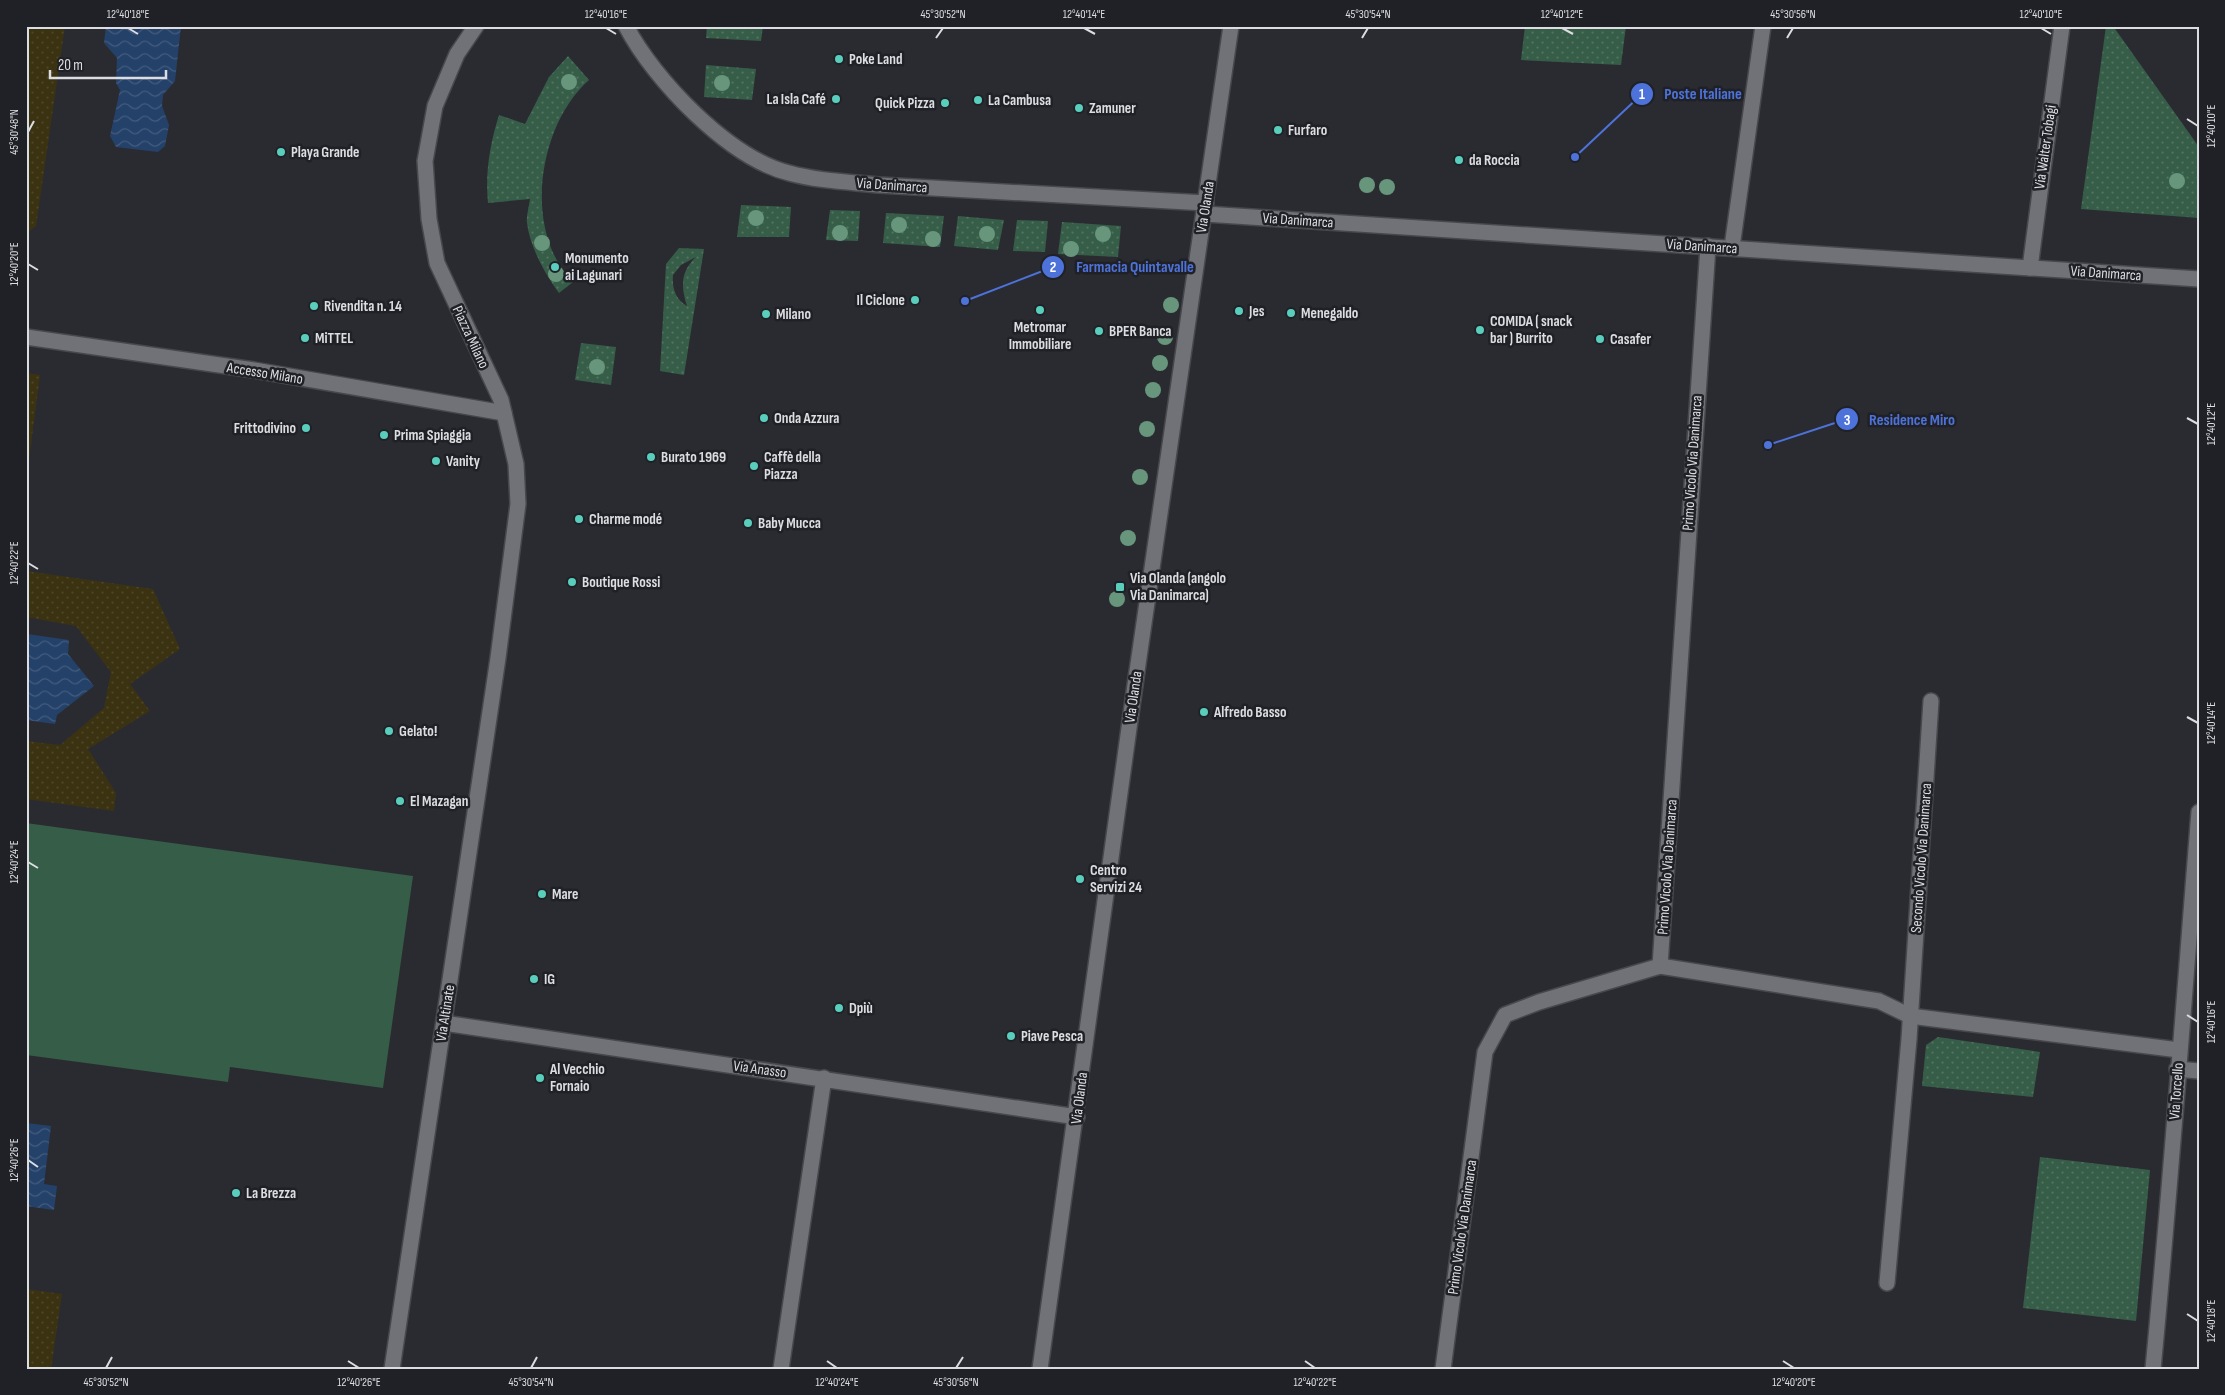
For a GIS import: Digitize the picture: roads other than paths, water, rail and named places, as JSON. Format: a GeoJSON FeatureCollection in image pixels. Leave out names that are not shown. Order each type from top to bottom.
{"type":"FeatureCollection","features":[{"type":"Feature","properties":{"kind":"street","name":"Piazza Milano"},"geometry":{"type":"LineString","coordinates":[[476,26],[457,54],[434,106],[425,161],[429,219],[436,263],[500,400],[516,464],[518,504],[498,658]]}},
{"type":"Feature","properties":{"kind":"street","name":"Via Danimarca"},"geometry":{"type":"LineString","coordinates":[[626,26],[634,42],[681,101],[716,134],[759,160],[787,173],[832,181],[1732,248],[2199,279]]}},
{"type":"Feature","properties":{"kind":"street","name":"Via Olanda"},"geometry":{"type":"LineString","coordinates":[[1040,1369],[1077,1117],[1135,685],[1231,26]]}},
{"type":"Feature","properties":{"kind":"street"},"geometry":{"type":"LineString","coordinates":[[1732,248],[1763,26]]}},
{"type":"Feature","properties":{"kind":"street","name":"Via Walter Tobagi"},"geometry":{"type":"LineString","coordinates":[[2030,268],[2062,26]]}},
{"type":"Feature","properties":{"kind":"street","name":"Primo Vicolo Via Danimarca"},"geometry":{"type":"LineString","coordinates":[[1443,1369],[1485,1052],[1505,1015],[1539,1002],[1660,966],[1708,246]]}},
{"type":"Feature","properties":{"kind":"street","name":"Accesso Milano"},"geometry":{"type":"LineString","coordinates":[[26,336],[245,369],[504,413]]}},
{"type":"Feature","properties":{"kind":"street","name":"Via Altinate"},"geometry":{"type":"LineString","coordinates":[[392,1369],[498,658]]}},
{"type":"Feature","properties":{"kind":"street","name":"Secondo Vicolo Via Danimarca"},"geometry":{"type":"LineString","coordinates":[[1887,1283],[1910,1016],[1931,701]]}},
{"type":"Feature","properties":{"kind":"street","name":"Via Torcello"},"geometry":{"type":"LineString","coordinates":[[2153,1369],[2170,1192],[2177,1069],[2199,812]]}},
{"type":"Feature","properties":{"kind":"street"},"geometry":{"type":"LineString","coordinates":[[1660,966],[1879,1001],[1910,1016],[2179,1050]]}},
{"type":"Feature","properties":{"kind":"street","name":"Via Anasso"},"geometry":{"type":"LineString","coordinates":[[444,1023],[1077,1117]]}},
{"type":"Feature","properties":{"kind":"street"},"geometry":{"type":"LineString","coordinates":[[2177,1069],[2199,1071]]}},
{"type":"Feature","properties":{"kind":"street"},"geometry":{"type":"LineString","coordinates":[[781,1369],[824,1078]]}},
{"type":"Feature","properties":{"kind":"water"},"geometry":{"type":"Polygon","coordinates":[[[106,26],[181,26],[175,81],[163,95],[162,106],[169,125],[165,146],[158,152],[116,147],[110,136],[120,90],[116,83],[117,58],[104,43],[106,26]]]}},
{"type":"Feature","properties":{"kind":"water"},"geometry":{"type":"Polygon","coordinates":[[[27,634],[69,640],[68,654],[94,686],[57,715],[55,724],[26,720],[27,634]]]}},
{"type":"Feature","properties":{"kind":"water"},"geometry":{"type":"Polygon","coordinates":[[[26,1123],[51,1126],[44,1184],[57,1186],[54,1210],[26,1206],[26,1123]]]}},
{"type":"Feature","properties":{"kind":"place","name":"Poke Land"},"geometry":{"type":"Point","coordinates":[839,59]}},
{"type":"Feature","properties":{"kind":"place","name":"La Isla Café"},"geometry":{"type":"Point","coordinates":[836,99]}},
{"type":"Feature","properties":{"kind":"place","name":"La Cambusa"},"geometry":{"type":"Point","coordinates":[978,100]}},
{"type":"Feature","properties":{"kind":"place","name":"Quick Pizza"},"geometry":{"type":"Point","coordinates":[945,103]}},
{"type":"Feature","properties":{"kind":"place","name":"Zamuner"},"geometry":{"type":"Point","coordinates":[1079,108]}},
{"type":"Feature","properties":{"kind":"place","name":"Furfaro"},"geometry":{"type":"Point","coordinates":[1278,130]}},
{"type":"Feature","properties":{"kind":"place","name":"Playa Grande"},"geometry":{"type":"Point","coordinates":[281,152]}},
{"type":"Feature","properties":{"kind":"place","name":"Poste Italiane"},"geometry":{"type":"Point","coordinates":[1575,157]}},
{"type":"Feature","properties":{"kind":"place","name":"da Roccia"},"geometry":{"type":"Point","coordinates":[1459,160]}},
{"type":"Feature","properties":{"kind":"place","name":"Monumento ai Lagunari"},"geometry":{"type":"Point","coordinates":[555,267]}},
{"type":"Feature","properties":{"kind":"place","name":"Il Ciclone"},"geometry":{"type":"Point","coordinates":[915,300]}},
{"type":"Feature","properties":{"kind":"place","name":"Farmacia Quintavalle"},"geometry":{"type":"Point","coordinates":[965,301]}},
{"type":"Feature","properties":{"kind":"place","name":"Rivendita n. 14"},"geometry":{"type":"Point","coordinates":[314,306]}},
{"type":"Feature","properties":{"kind":"place","name":"Metromar Immobiliare"},"geometry":{"type":"Point","coordinates":[1040,310]}},
{"type":"Feature","properties":{"kind":"place","name":"Jes"},"geometry":{"type":"Point","coordinates":[1239,311]}},
{"type":"Feature","properties":{"kind":"place","name":"Menegaldo"},"geometry":{"type":"Point","coordinates":[1291,313]}},
{"type":"Feature","properties":{"kind":"place","name":"Milano"},"geometry":{"type":"Point","coordinates":[766,314]}},
{"type":"Feature","properties":{"kind":"place","name":"COMIDA ( snack bar ) Burrito"},"geometry":{"type":"Point","coordinates":[1480,330]}},
{"type":"Feature","properties":{"kind":"place","name":"BPER Banca"},"geometry":{"type":"Point","coordinates":[1099,331]}},
{"type":"Feature","properties":{"kind":"place","name":"MiTTEL"},"geometry":{"type":"Point","coordinates":[305,338]}},
{"type":"Feature","properties":{"kind":"place","name":"Casafer"},"geometry":{"type":"Point","coordinates":[1600,339]}},
{"type":"Feature","properties":{"kind":"place","name":"Onda Azzura"},"geometry":{"type":"Point","coordinates":[764,418]}},
{"type":"Feature","properties":{"kind":"place","name":"Frittodivino"},"geometry":{"type":"Point","coordinates":[306,428]}},
{"type":"Feature","properties":{"kind":"place","name":"Prima Spiaggia"},"geometry":{"type":"Point","coordinates":[384,435]}},
{"type":"Feature","properties":{"kind":"place","name":"Residence Miro"},"geometry":{"type":"Point","coordinates":[1768,445]}},
{"type":"Feature","properties":{"kind":"place","name":"Burato 1969"},"geometry":{"type":"Point","coordinates":[651,457]}},
{"type":"Feature","properties":{"kind":"place","name":"Vanity"},"geometry":{"type":"Point","coordinates":[436,461]}},
{"type":"Feature","properties":{"kind":"place","name":"Caffè della Piazza"},"geometry":{"type":"Point","coordinates":[754,466]}},
{"type":"Feature","properties":{"kind":"place","name":"Charme modé"},"geometry":{"type":"Point","coordinates":[579,519]}},
{"type":"Feature","properties":{"kind":"place","name":"Baby Mucca"},"geometry":{"type":"Point","coordinates":[748,523]}},
{"type":"Feature","properties":{"kind":"place","name":"Boutique Rossi"},"geometry":{"type":"Point","coordinates":[572,582]}},
{"type":"Feature","properties":{"kind":"place","name":"Via Olanda (angolo Via Danimarca)"},"geometry":{"type":"Point","coordinates":[1120,587]}},
{"type":"Feature","properties":{"kind":"place","name":"Alfredo Basso"},"geometry":{"type":"Point","coordinates":[1204,712]}},
{"type":"Feature","properties":{"kind":"place","name":"Gelato!"},"geometry":{"type":"Point","coordinates":[389,731]}},
{"type":"Feature","properties":{"kind":"place","name":"El Mazagan"},"geometry":{"type":"Point","coordinates":[400,801]}},
{"type":"Feature","properties":{"kind":"place","name":"Centro Servizi 24"},"geometry":{"type":"Point","coordinates":[1080,879]}},
{"type":"Feature","properties":{"kind":"place","name":"Mare"},"geometry":{"type":"Point","coordinates":[542,894]}},
{"type":"Feature","properties":{"kind":"place","name":"IG"},"geometry":{"type":"Point","coordinates":[534,979]}},
{"type":"Feature","properties":{"kind":"place","name":"Dpiù"},"geometry":{"type":"Point","coordinates":[839,1008]}},
{"type":"Feature","properties":{"kind":"place","name":"Piave Pesca"},"geometry":{"type":"Point","coordinates":[1011,1036]}},
{"type":"Feature","properties":{"kind":"place","name":"Al Vecchio Fornaio"},"geometry":{"type":"Point","coordinates":[540,1078]}},
{"type":"Feature","properties":{"kind":"place","name":"La Brezza"},"geometry":{"type":"Point","coordinates":[236,1193]}}]}
